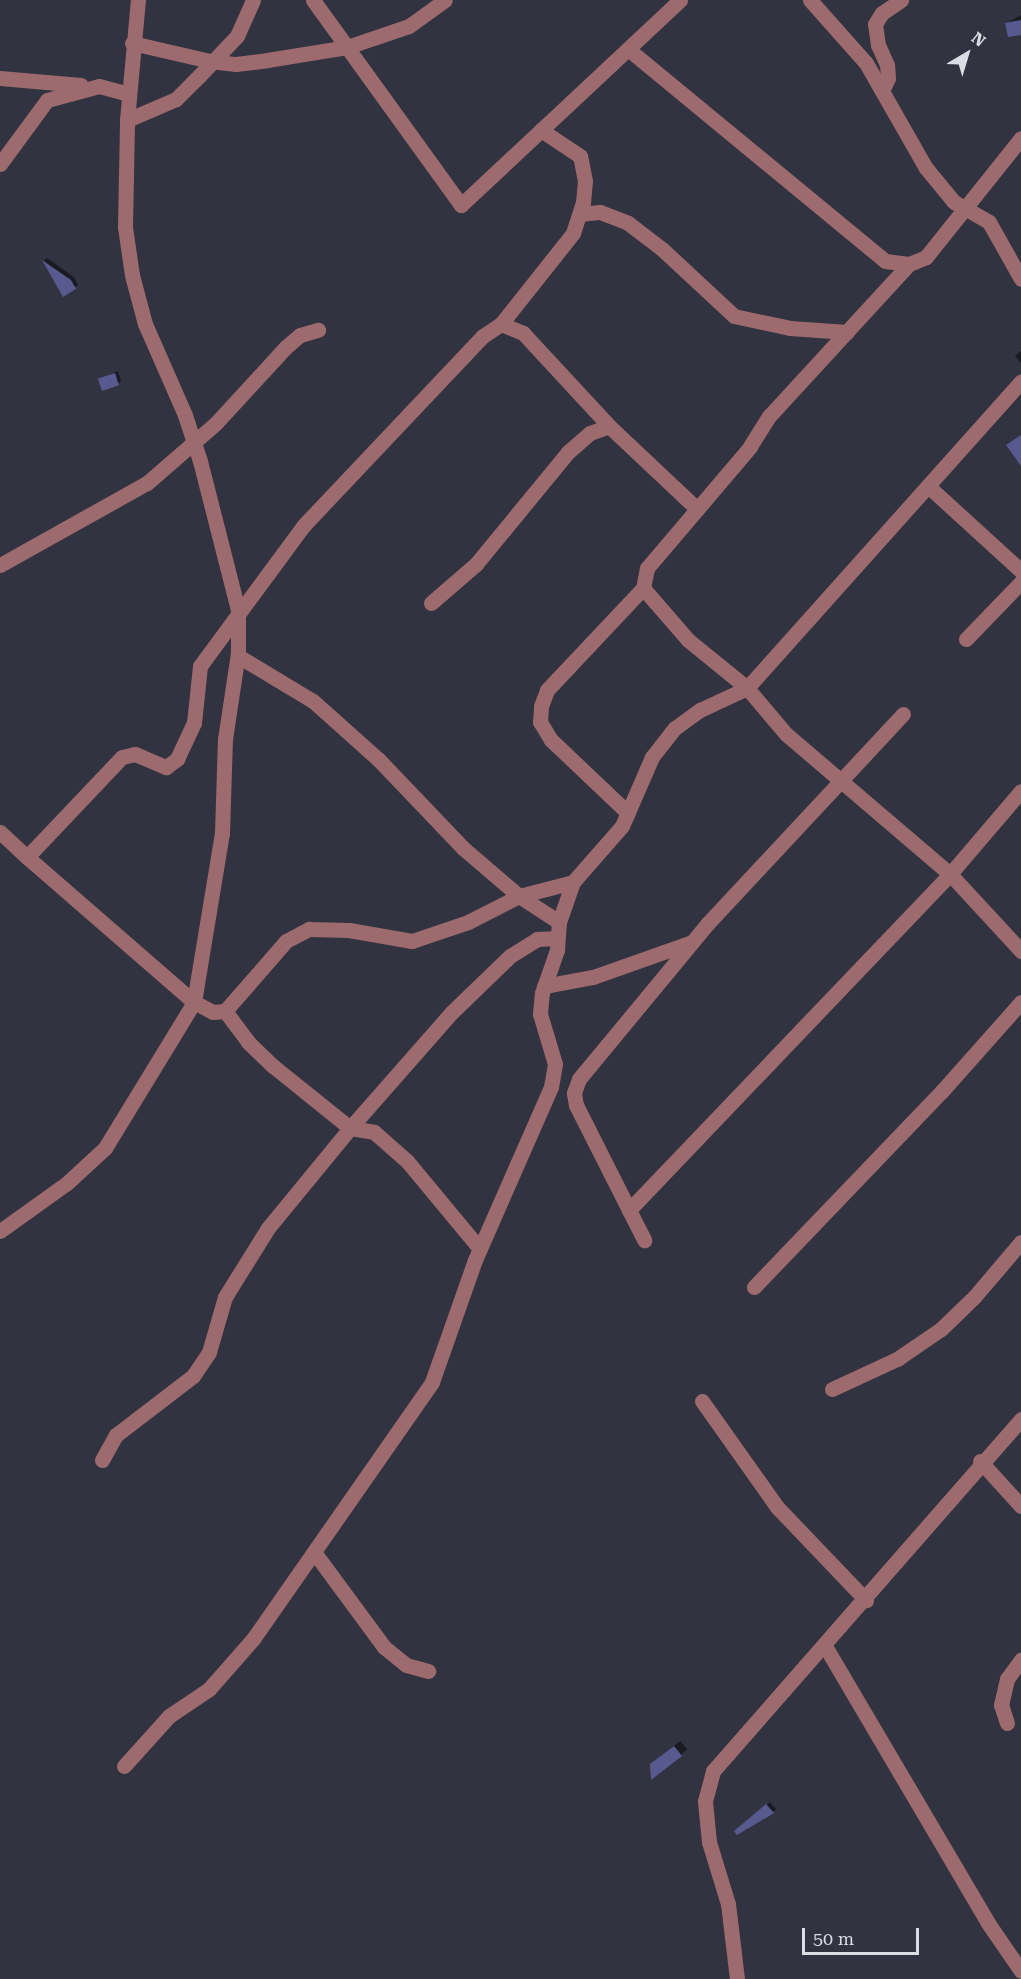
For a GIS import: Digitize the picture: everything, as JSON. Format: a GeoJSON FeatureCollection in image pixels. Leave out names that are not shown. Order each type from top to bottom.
{"type":"FeatureCollection","features":[{"type":"Feature","properties":{"kind":"street"},"geometry":{"type":"LineString","coordinates":[[0,1231],[59,1189],[105,1148],[194,1002],[222,832],[225,739],[238,656],[238,614],[193,443],[145,324],[132,274],[125,227],[127,120],[132,43],[138,0]]}},
{"type":"Feature","properties":{"kind":"street"},"geometry":{"type":"LineString","coordinates":[[127,120],[176,99],[237,36],[253,0]]}},
{"type":"Feature","properties":{"kind":"street"},"geometry":{"type":"LineString","coordinates":[[313,0],[461,205],[680,0]]}},
{"type":"Feature","properties":{"kind":"street"},"geometry":{"type":"LineString","coordinates":[[132,43],[236,64],[347,47],[409,26],[445,0]]}},
{"type":"Feature","properties":{"kind":"street"},"geometry":{"type":"LineString","coordinates":[[810,0],[866,63],[926,168],[954,202],[989,222],[1021,279]]}},
{"type":"Feature","properties":{"kind":"street"},"geometry":{"type":"LineString","coordinates":[[882,91],[888,78],[887,65],[878,45],[875,24],[882,12],[901,0]]}},
{"type":"Feature","properties":{"kind":"street"},"geometry":{"type":"LineString","coordinates":[[628,48],[885,261],[909,264]]}},
{"type":"Feature","properties":{"kind":"street"},"geometry":{"type":"LineString","coordinates":[[0,78],[99,86],[128,94]]}},
{"type":"Feature","properties":{"kind":"street"},"geometry":{"type":"LineString","coordinates":[[0,164],[47,100],[99,86]]}},
{"type":"Feature","properties":{"kind":"street"},"geometry":{"type":"LineString","coordinates":[[27,857],[122,757],[135,754],[166,766],[177,759],[194,723],[200,666],[304,525],[483,336],[501,324],[573,233],[580,214],[585,181],[580,156],[541,130]]}},
{"type":"Feature","properties":{"kind":"street"},"geometry":{"type":"LineString","coordinates":[[627,813],[551,741],[540,722],[541,706],[547,690],[643,588],[646,568],[750,447],[769,417],[909,264],[926,257],[1021,138]]}},
{"type":"Feature","properties":{"kind":"street"},"geometry":{"type":"LineString","coordinates":[[580,214],[600,212],[628,223],[662,249],[734,316],[790,328],[847,332]]}},
{"type":"Feature","properties":{"kind":"street"},"geometry":{"type":"LineString","coordinates":[[501,324],[523,333],[609,426],[697,509]]}},
{"type":"Feature","properties":{"kind":"street"},"geometry":{"type":"LineString","coordinates":[[0,565],[75,520],[130,494],[193,443],[286,347],[300,335],[318,330]]}},
{"type":"Feature","properties":{"kind":"street"},"geometry":{"type":"LineString","coordinates":[[124,1766],[169,1716],[209,1689],[229,1667],[314,1552],[432,1382],[480,1249],[552,1087],[555,1064],[540,1014],[559,922],[573,882],[622,826],[652,757],[675,728],[700,710],[747,688],[1021,382]]}},
{"type":"Feature","properties":{"kind":"street"},"geometry":{"type":"LineString","coordinates":[[430,603],[476,564],[568,452],[590,433],[609,426]]}},
{"type":"Feature","properties":{"kind":"street"},"geometry":{"type":"LineString","coordinates":[[928,486],[1021,572]]}},
{"type":"Feature","properties":{"kind":"street"},"geometry":{"type":"LineString","coordinates":[[966,639],[1021,582]]}},
{"type":"Feature","properties":{"kind":"street"},"geometry":{"type":"LineString","coordinates":[[643,588],[673,625],[747,688],[786,734],[950,874],[1021,951]]}},
{"type":"Feature","properties":{"kind":"street"},"geometry":{"type":"LineString","coordinates":[[238,656],[313,701],[344,727],[463,848],[519,896],[559,922]]}},
{"type":"Feature","properties":{"kind":"street"},"geometry":{"type":"LineString","coordinates":[[644,1240],[582,1119],[574,1093],[579,1079],[692,942],[903,714]]}},
{"type":"Feature","properties":{"kind":"street"},"geometry":{"type":"LineString","coordinates":[[628,1210],[950,874],[1021,791]]}},
{"type":"Feature","properties":{"kind":"street"},"geometry":{"type":"LineString","coordinates":[[0,832],[194,1002],[213,1012],[225,1011],[285,941],[309,929],[349,930],[412,941],[468,922],[519,896],[573,882]]}},
{"type":"Feature","properties":{"kind":"street"},"geometry":{"type":"LineString","coordinates":[[102,1460],[116,1435],[193,1376],[209,1352],[225,1297],[261,1238],[350,1128],[452,1012],[510,956],[537,939],[557,938]]}},
{"type":"Feature","properties":{"kind":"street"},"geometry":{"type":"LineString","coordinates":[[544,986],[593,977],[692,942]]}},
{"type":"Feature","properties":{"kind":"street"},"geometry":{"type":"LineString","coordinates":[[754,1287],[942,1091],[1021,1002]]}},
{"type":"Feature","properties":{"kind":"street"},"geometry":{"type":"LineString","coordinates":[[225,1011],[248,1042],[273,1066],[350,1128],[374,1132],[407,1161],[480,1249]]}},
{"type":"Feature","properties":{"kind":"street"},"geometry":{"type":"LineString","coordinates":[[552,1087],[574,1093]]}},
{"type":"Feature","properties":{"kind":"street"},"geometry":{"type":"LineString","coordinates":[[832,1389],[897,1359],[941,1329],[975,1296],[1021,1242]]}},
{"type":"Feature","properties":{"kind":"street"},"geometry":{"type":"LineString","coordinates":[[702,1401],[777,1507],[866,1600]]}},
{"type":"Feature","properties":{"kind":"street"},"geometry":{"type":"LineString","coordinates":[[737,1979],[728,1904],[709,1842],[705,1801],[714,1771],[866,1600],[980,1461],[1021,1419]]}},
{"type":"Feature","properties":{"kind":"street"},"geometry":{"type":"LineString","coordinates":[[980,1461],[1021,1506]]}},
{"type":"Feature","properties":{"kind":"street"},"geometry":{"type":"LineString","coordinates":[[314,1552],[384,1647],[406,1665],[428,1671]]}},
{"type":"Feature","properties":{"kind":"street"},"geometry":{"type":"LineString","coordinates":[[825,1646],[988,1923],[1021,1971]]}},
{"type":"Feature","properties":{"kind":"street"},"geometry":{"type":"LineString","coordinates":[[1007,1724],[1001,1705],[1007,1679],[1021,1660]]}},
{"type":"Feature","properties":{"kind":"building"},"geometry":{"type":"Polygon","coordinates":[[[1021,20],[1021,35],[1008,37],[1005,23],[1021,20]]]}},
{"type":"Feature","properties":{"kind":"building"},"geometry":{"type":"Polygon","coordinates":[[[42,260],[71,280],[76,289],[63,297],[42,260]]]}},
{"type":"Feature","properties":{"kind":"building"},"geometry":{"type":"Polygon","coordinates":[[[115,373],[119,385],[102,391],[98,379],[115,373]]]}},
{"type":"Feature","properties":{"kind":"building"},"geometry":{"type":"Polygon","coordinates":[[[1021,435],[1021,466],[1006,445],[1021,435]]]}},
{"type":"Feature","properties":{"kind":"building"},"geometry":{"type":"Polygon","coordinates":[[[674,1746],[682,1756],[651,1780],[650,1764],[674,1746]]]}},
{"type":"Feature","properties":{"kind":"building"},"geometry":{"type":"Polygon","coordinates":[[[766,1804],[774,1813],[737,1835],[734,1831],[766,1804]]]}}]}
